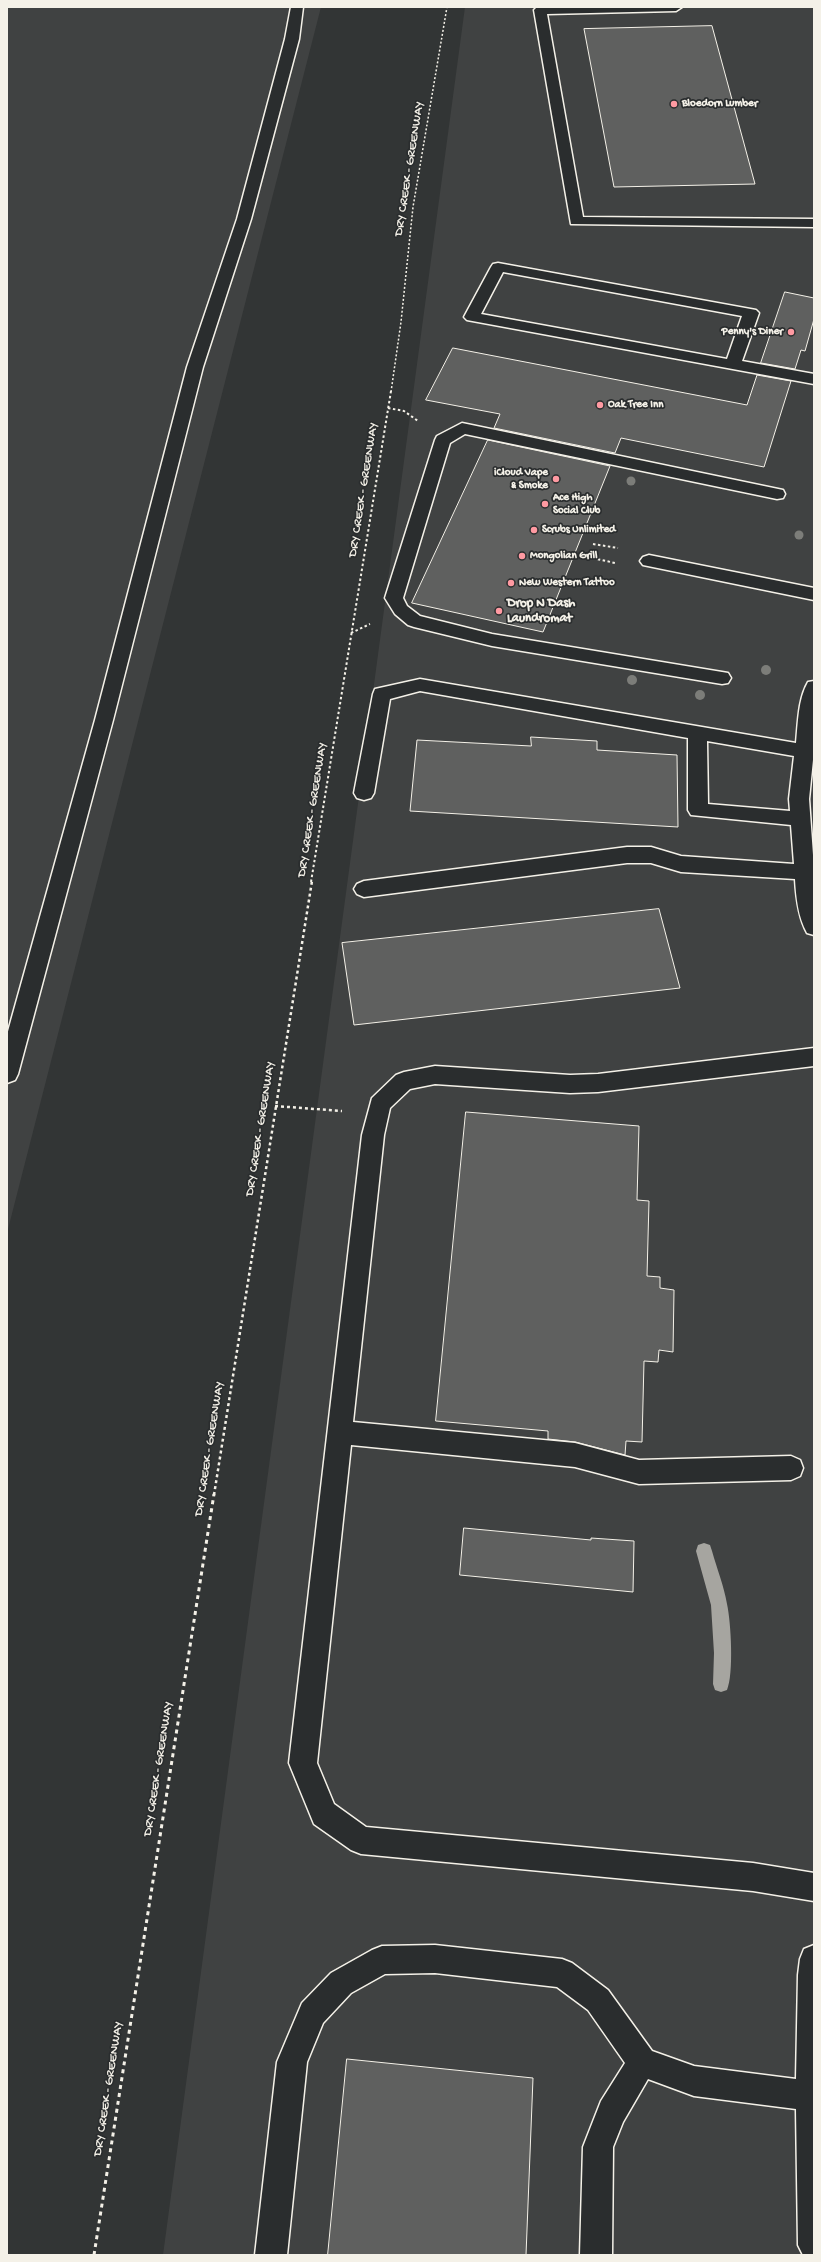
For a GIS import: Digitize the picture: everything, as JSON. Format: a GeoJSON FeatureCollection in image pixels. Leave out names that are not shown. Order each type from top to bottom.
{"type":"FeatureCollection","features":[{"type":"Feature","properties":{"kind":"street"},"geometry":{"type":"LineString","coordinates":[[7,1074],[104,720],[195,367],[244,219],[292,40],[297,7]]}},
{"type":"Feature","properties":{"kind":"street"},"geometry":{"type":"LineString","coordinates":[[676,7],[540,10],[576,221],[814,223]]}},
{"type":"Feature","properties":{"kind":"street"},"geometry":{"type":"LineString","coordinates":[[733,365],[751,313],[498,267],[472,317],[733,365],[814,379]]}},
{"type":"Feature","properties":{"kind":"street"},"geometry":{"type":"LineString","coordinates":[[722,678],[492,640],[414,621],[401,610],[394,598],[443,440],[462,428],[777,494]]}},
{"type":"Feature","properties":{"kind":"street"},"geometry":{"type":"LineString","coordinates":[[649,561],[814,594]]}},
{"type":"Feature","properties":{"kind":"street"},"geometry":{"type":"LineString","coordinates":[[364,793],[382,694],[420,686],[804,751]]}},
{"type":"Feature","properties":{"kind":"street"},"geometry":{"type":"LineString","coordinates":[[813,697],[804,751],[799,799],[807,860],[806,896],[814,927]]}},
{"type":"Feature","properties":{"kind":"street"},"geometry":{"type":"LineString","coordinates":[[697,733],[698,810],[801,819]]}},
{"type":"Feature","properties":{"kind":"street"},"geometry":{"type":"LineString","coordinates":[[364,889],[627,855],[651,855],[681,864],[807,860]]}},
{"type":"Feature","properties":{"kind":"street"},"geometry":{"type":"LineString","coordinates":[[814,1057],[598,1083],[570,1084],[435,1075],[404,1081],[380,1104],[373,1135],[303,1763],[324,1814],[361,1840],[753,1877],[814,1887]]}},
{"type":"Feature","properties":{"kind":"street"},"geometry":{"type":"LineString","coordinates":[[340,1432],[575,1455],[639,1472],[791,1468]]}},
{"type":"Feature","properties":{"kind":"street"},"geometry":{"type":"LineString","coordinates":[[271,2255],[292,2062],[312,2013],[341,1983],[382,1960],[435,1959],[562,1972],[598,2000],[642,2062],[694,2081],[811,2096]]}},
{"type":"Feature","properties":{"kind":"street"},"geometry":{"type":"LineString","coordinates":[[814,1959],[812,1975],[811,2096],[814,2245]]}},
{"type":"Feature","properties":{"kind":"street"},"geometry":{"type":"LineString","coordinates":[[596,2255],[598,2147],[612,2112],[642,2062]]}},
{"type":"Feature","properties":{"kind":"path","name":"DRY CREEK - GREENWAY"},"geometry":{"type":"LineString","coordinates":[[94,2255],[275,1106],[388,409],[402,316],[413,207],[447,7]]}},
{"type":"Feature","properties":{"kind":"path"},"geometry":{"type":"LineString","coordinates":[[275,1106],[378,1113]]}},
{"type":"Feature","properties":{"kind":"shaded area"},"geometry":{"type":"Polygon","coordinates":[[[7,7],[321,7],[7,1233],[7,7]]]}},
{"type":"Feature","properties":{"kind":"shaded area"},"geometry":{"type":"Polygon","coordinates":[[[465,7],[814,7],[814,2255],[163,2255],[465,7]]]}},
{"type":"Feature","properties":{"kind":"building"},"geometry":{"type":"Polygon","coordinates":[[[712,26],[755,184],[614,187],[584,29],[712,26]]]}},
{"type":"Feature","properties":{"kind":"building","name":"Penny's Diner"},"geometry":{"type":"Polygon","coordinates":[[[785,292],[814,298],[814,319],[805,351],[801,350],[795,369],[761,363],[785,292]]]}},
{"type":"Feature","properties":{"kind":"building","name":"Oak Tree Inn"},"geometry":{"type":"Polygon","coordinates":[[[453,348],[747,405],[757,375],[791,381],[764,467],[621,438],[615,453],[494,428],[500,414],[426,400],[453,348]]]}},
{"type":"Feature","properties":{"kind":"building"},"geometry":{"type":"Polygon","coordinates":[[[488,440],[610,466],[543,632],[412,603],[488,440]]]}},
{"type":"Feature","properties":{"kind":"building"},"geometry":{"type":"Polygon","coordinates":[[[531,737],[597,741],[597,750],[677,755],[678,827],[410,811],[417,740],[531,746],[531,737]]]}},
{"type":"Feature","properties":{"kind":"building"},"geometry":{"type":"Polygon","coordinates":[[[659,909],[680,988],[354,1025],[342,943],[659,909]]]}},
{"type":"Feature","properties":{"kind":"building"},"geometry":{"type":"Polygon","coordinates":[[[466,1112],[639,1126],[637,1200],[649,1201],[647,1276],[660,1277],[660,1288],[674,1290],[673,1352],[659,1350],[658,1362],[644,1361],[642,1442],[626,1441],[625,1455],[575,1442],[548,1439],[548,1431],[436,1421],[466,1112]]]}},
{"type":"Feature","properties":{"kind":"building"},"geometry":{"type":"Polygon","coordinates":[[[464,1528],[591,1540],[591,1538],[634,1541],[633,1592],[460,1575],[464,1528]]]}},
{"type":"Feature","properties":{"kind":"building"},"geometry":{"type":"Polygon","coordinates":[[[347,2059],[533,2078],[526,2255],[328,2255],[347,2059]]]}},
{"type":"Feature","properties":{"kind":"waterway"},"geometry":{"type":"LineString","coordinates":[[704,1551],[719,1605],[722,1653],[721,1684]]}},
{"type":"Feature","properties":{"kind":"place","name":"Bloedorn Lumber"},"geometry":{"type":"Point","coordinates":[674,104]}},
{"type":"Feature","properties":{"kind":"place","name":"Penny's Diner"},"geometry":{"type":"Point","coordinates":[791,332]}},
{"type":"Feature","properties":{"kind":"place","name":"Oak Tree Inn"},"geometry":{"type":"Point","coordinates":[600,405]}},
{"type":"Feature","properties":{"kind":"place","name":"iCloud Vape & Smoke"},"geometry":{"type":"Point","coordinates":[556,479]}},
{"type":"Feature","properties":{"kind":"place","name":"Ace High Social Club"},"geometry":{"type":"Point","coordinates":[545,504]}},
{"type":"Feature","properties":{"kind":"place","name":"Scrubs Unlimited"},"geometry":{"type":"Point","coordinates":[534,530]}},
{"type":"Feature","properties":{"kind":"place","name":"Mongolian Grill"},"geometry":{"type":"Point","coordinates":[522,556]}},
{"type":"Feature","properties":{"kind":"place","name":"New Western Tattoo"},"geometry":{"type":"Point","coordinates":[511,583]}},
{"type":"Feature","properties":{"kind":"place","name":"Drop N Dash Laundromat"},"geometry":{"type":"Point","coordinates":[499,611]}}]}
